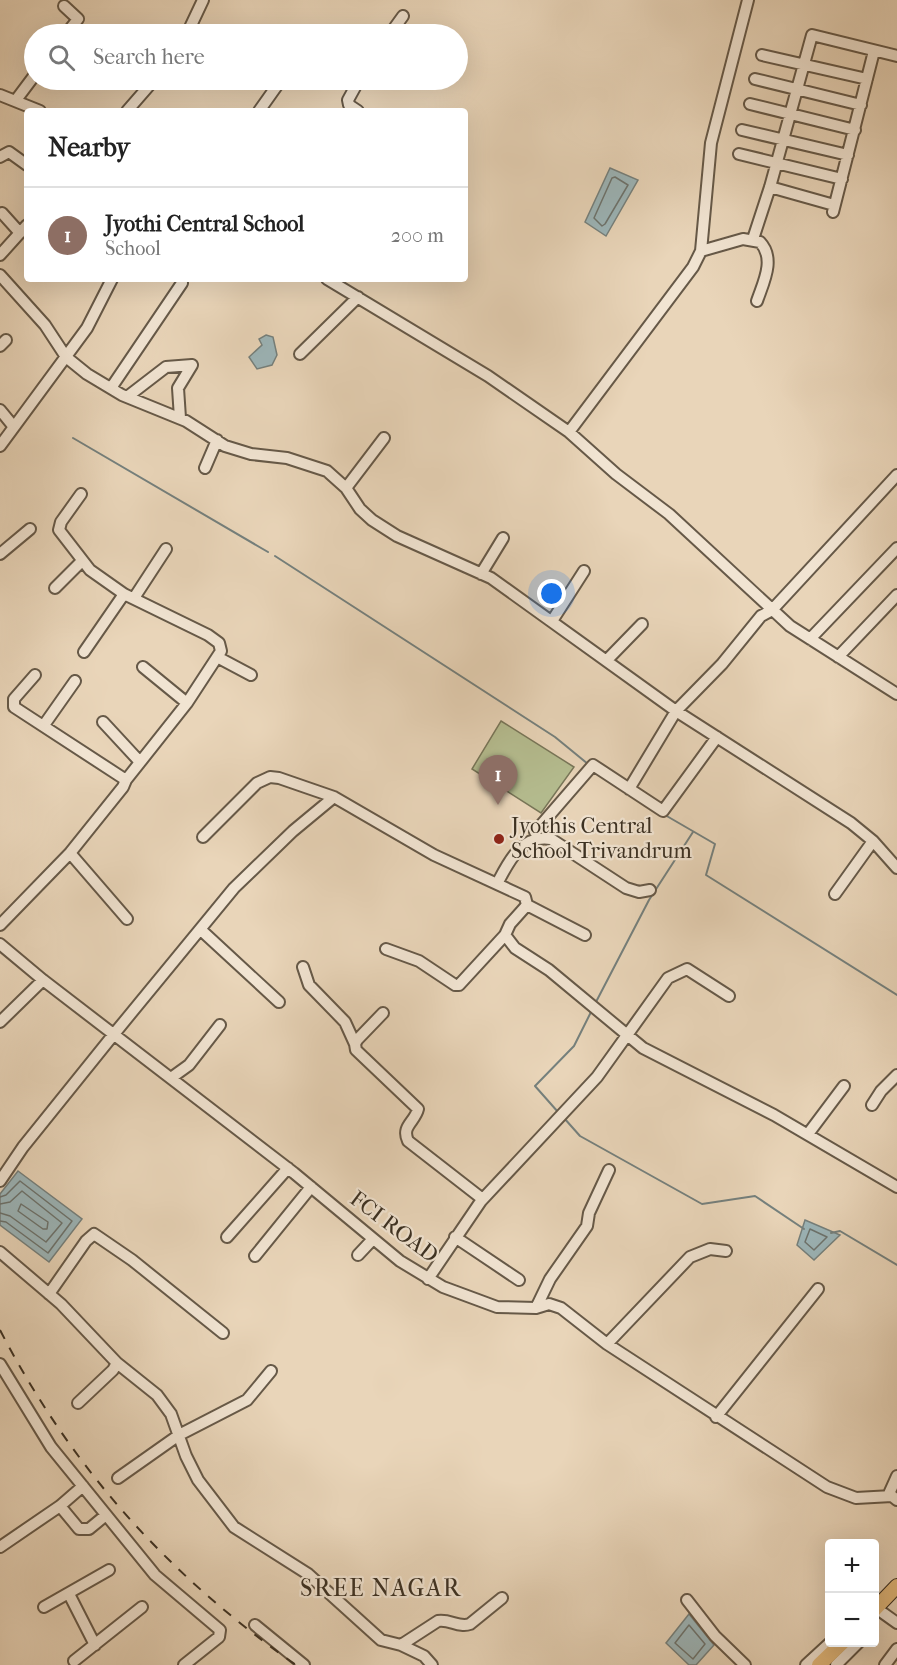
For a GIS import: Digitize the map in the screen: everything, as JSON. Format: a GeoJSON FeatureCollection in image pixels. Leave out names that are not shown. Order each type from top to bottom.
{"type":"FeatureCollection","features":[{"type":"Feature","properties":{"kind":"main road"},"geometry":{"type":"LineString","coordinates":[[879,1605],[897,1586]]}},
{"type":"Feature","properties":{"kind":"main road"},"geometry":{"type":"LineString","coordinates":[[819,1665],[838,1647]]}},
{"type":"Feature","properties":{"kind":"street"},"geometry":{"type":"LineString","coordinates":[[192,24],[203,0]]}},
{"type":"Feature","properties":{"kind":"street"},"geometry":{"type":"LineString","coordinates":[[569,432],[693,267],[701,251],[711,143],[748,0]]}},
{"type":"Feature","properties":{"kind":"street"},"geometry":{"type":"LineString","coordinates":[[64,6],[78,19],[74,24]]}},
{"type":"Feature","properties":{"kind":"street"},"geometry":{"type":"LineString","coordinates":[[397,24],[403,16]]}},
{"type":"Feature","properties":{"kind":"street"},"geometry":{"type":"LineString","coordinates":[[753,239],[770,187],[812,35],[897,56]]}},
{"type":"Feature","properties":{"kind":"street"},"geometry":{"type":"LineString","coordinates":[[770,187],[833,208],[874,51]]}},
{"type":"Feature","properties":{"kind":"street"},"geometry":{"type":"LineString","coordinates":[[762,55],[867,80]]}},
{"type":"Feature","properties":{"kind":"street"},"geometry":{"type":"LineString","coordinates":[[755,80],[861,105]]}},
{"type":"Feature","properties":{"kind":"street"},"geometry":{"type":"LineString","coordinates":[[16,100],[24,89]]}},
{"type":"Feature","properties":{"kind":"street"},"geometry":{"type":"LineString","coordinates":[[130,108],[145,90]]}},
{"type":"Feature","properties":{"kind":"street"},"geometry":{"type":"LineString","coordinates":[[261,108],[274,90]]}},
{"type":"Feature","properties":{"kind":"street"},"geometry":{"type":"LineString","coordinates":[[354,90],[348,100],[349,105],[354,108]]}},
{"type":"Feature","properties":{"kind":"street"},"geometry":{"type":"LineString","coordinates":[[0,95],[33,108]]}},
{"type":"Feature","properties":{"kind":"street"},"geometry":{"type":"LineString","coordinates":[[750,104],[855,130]]}},
{"type":"Feature","properties":{"kind":"street"},"geometry":{"type":"LineString","coordinates":[[742,130],[783,137],[848,154]]}},
{"type":"Feature","properties":{"kind":"street"},"geometry":{"type":"LineString","coordinates":[[0,157],[9,152],[24,163]]}},
{"type":"Feature","properties":{"kind":"street"},"geometry":{"type":"LineString","coordinates":[[739,153],[842,179]]}},
{"type":"Feature","properties":{"kind":"street"},"geometry":{"type":"LineString","coordinates":[[0,255],[23,229],[2,213]]}},
{"type":"Feature","properties":{"kind":"street"},"geometry":{"type":"LineString","coordinates":[[701,251],[743,239],[753,239],[765,247],[768,271],[757,301]]}},
{"type":"Feature","properties":{"kind":"street"},"geometry":{"type":"LineString","coordinates":[[0,274],[45,325],[66,357],[111,388],[127,397],[180,418],[217,440],[251,454],[287,458],[318,467],[346,488],[360,509],[372,520],[397,536],[482,574],[552,621],[676,711],[851,823],[873,841],[897,868]]}},
{"type":"Feature","properties":{"kind":"street"},"geometry":{"type":"LineString","coordinates":[[0,446],[87,328],[110,282]]}},
{"type":"Feature","properties":{"kind":"street"},"geometry":{"type":"LineString","coordinates":[[332,282],[488,376],[569,432],[616,474],[669,514],[790,626],[897,694]]}},
{"type":"Feature","properties":{"kind":"street"},"geometry":{"type":"LineString","coordinates":[[111,388],[182,283]]}},
{"type":"Feature","properties":{"kind":"street"},"geometry":{"type":"LineString","coordinates":[[300,354],[358,297]]}},
{"type":"Feature","properties":{"kind":"street"},"geometry":{"type":"LineString","coordinates":[[127,397],[166,367],[192,365],[178,388],[180,418]]}},
{"type":"Feature","properties":{"kind":"street"},"geometry":{"type":"LineString","coordinates":[[0,410],[14,427]]}},
{"type":"Feature","properties":{"kind":"street"},"geometry":{"type":"LineString","coordinates":[[346,488],[384,438]]}},
{"type":"Feature","properties":{"kind":"street"},"geometry":{"type":"LineString","coordinates":[[205,468],[217,440]]}},
{"type":"Feature","properties":{"kind":"street"},"geometry":{"type":"LineString","coordinates":[[629,789],[676,711],[722,664],[761,616],[772,610],[897,475]]}},
{"type":"Feature","properties":{"kind":"street"},"geometry":{"type":"LineString","coordinates":[[0,925],[70,853],[123,787],[219,658],[221,647],[216,640],[129,596],[95,574],[82,561],[63,538],[59,528],[81,494]]}},
{"type":"Feature","properties":{"kind":"street"},"geometry":{"type":"LineString","coordinates":[[0,554],[30,529]]}},
{"type":"Feature","properties":{"kind":"street"},"geometry":{"type":"LineString","coordinates":[[482,574],[503,538]]}},
{"type":"Feature","properties":{"kind":"street"},"geometry":{"type":"LineString","coordinates":[[810,639],[897,548]]}},
{"type":"Feature","properties":{"kind":"street"},"geometry":{"type":"LineString","coordinates":[[84,652],[166,549]]}},
{"type":"Feature","properties":{"kind":"street"},"geometry":{"type":"LineString","coordinates":[[55,588],[82,561]]}},
{"type":"Feature","properties":{"kind":"street"},"geometry":{"type":"LineString","coordinates":[[552,621],[584,572]]}},
{"type":"Feature","properties":{"kind":"street"},"geometry":{"type":"LineString","coordinates":[[838,657],[897,595]]}},
{"type":"Feature","properties":{"kind":"street"},"geometry":{"type":"LineString","coordinates":[[607,660],[642,624]]}},
{"type":"Feature","properties":{"kind":"street"},"geometry":{"type":"LineString","coordinates":[[219,658],[251,675]]}},
{"type":"Feature","properties":{"kind":"street"},"geometry":{"type":"LineString","coordinates":[[143,667],[187,703]]}},
{"type":"Feature","properties":{"kind":"street"},"geometry":{"type":"LineString","coordinates":[[35,675],[14,699],[12,705],[126,780]]}},
{"type":"Feature","properties":{"kind":"street"},"geometry":{"type":"LineString","coordinates":[[44,725],[75,681]]}},
{"type":"Feature","properties":{"kind":"street"},"geometry":{"type":"LineString","coordinates":[[103,722],[140,762]]}},
{"type":"Feature","properties":{"kind":"street"},"geometry":{"type":"LineString","coordinates":[[535,832],[593,765],[663,811],[717,737]]}},
{"type":"Feature","properties":{"kind":"street"},"geometry":{"type":"LineString","coordinates":[[203,837],[257,783],[270,777],[289,780],[334,797],[434,855],[498,882],[525,897],[527,905],[585,935]]}},
{"type":"Feature","properties":{"kind":"street"},"geometry":{"type":"LineString","coordinates":[[0,1181],[24,1147],[114,1034],[234,888],[334,797]]}},
{"type":"Feature","properties":{"kind":"street"},"geometry":{"type":"LineString","coordinates":[[498,882],[519,848],[542,837],[551,839],[626,888],[639,892],[650,890]]}},
{"type":"Feature","properties":{"kind":"street"},"geometry":{"type":"LineString","coordinates":[[835,894],[873,841]]}},
{"type":"Feature","properties":{"kind":"street"},"geometry":{"type":"LineString","coordinates":[[70,853],[127,919]]}},
{"type":"Feature","properties":{"kind":"street"},"geometry":{"type":"LineString","coordinates":[[386,949],[419,961],[455,985],[459,985],[505,935],[510,924],[527,905]]}},
{"type":"Feature","properties":{"kind":"street"},"geometry":{"type":"LineString","coordinates":[[201,930],[279,1002]]}},
{"type":"Feature","properties":{"kind":"street"},"geometry":{"type":"LineString","coordinates":[[505,935],[515,948],[549,970],[628,1038],[808,1134],[897,1187]]}},
{"type":"Feature","properties":{"kind":"street","name":"FCI ROAD"},"geometry":{"type":"LineString","coordinates":[[0,944],[42,980],[288,1168],[400,1261],[428,1279],[497,1307],[536,1308],[549,1304],[561,1308],[607,1344],[827,1487],[856,1498],[892,1498]]}},
{"type":"Feature","properties":{"kind":"street"},"geometry":{"type":"LineString","coordinates":[[303,967],[309,985],[345,1022],[356,1050],[414,1102],[418,1109],[406,1128],[405,1134],[408,1141],[475,1190],[481,1201]]}},
{"type":"Feature","properties":{"kind":"street"},"geometry":{"type":"LineString","coordinates":[[428,1279],[454,1237],[481,1201],[539,1142],[597,1077],[628,1038],[668,978],[677,971],[687,969],[729,996]]}},
{"type":"Feature","properties":{"kind":"street"},"geometry":{"type":"LineString","coordinates":[[0,1022],[42,980]]}},
{"type":"Feature","properties":{"kind":"street"},"geometry":{"type":"LineString","coordinates":[[355,1044],[383,1013]]}},
{"type":"Feature","properties":{"kind":"street"},"geometry":{"type":"LineString","coordinates":[[171,1078],[189,1065],[220,1025]]}},
{"type":"Feature","properties":{"kind":"street"},"geometry":{"type":"LineString","coordinates":[[872,1105],[881,1091],[897,1075]]}},
{"type":"Feature","properties":{"kind":"street"},"geometry":{"type":"LineString","coordinates":[[808,1134],[844,1086]]}},
{"type":"Feature","properties":{"kind":"street"},"geometry":{"type":"LineString","coordinates":[[227,1237],[288,1168]]}},
{"type":"Feature","properties":{"kind":"street"},"geometry":{"type":"LineString","coordinates":[[536,1308],[550,1279],[587,1226],[589,1213],[609,1170]]}},
{"type":"Feature","properties":{"kind":"street"},"geometry":{"type":"LineString","coordinates":[[255,1256],[311,1187]]}},
{"type":"Feature","properties":{"kind":"street"},"geometry":{"type":"LineString","coordinates":[[49,1294],[86,1241],[94,1234],[132,1260],[223,1333]]}},
{"type":"Feature","properties":{"kind":"street"},"geometry":{"type":"LineString","coordinates":[[454,1237],[519,1280]]}},
{"type":"Feature","properties":{"kind":"street"},"geometry":{"type":"LineString","coordinates":[[358,1255],[374,1239]]}},
{"type":"Feature","properties":{"kind":"street"},"geometry":{"type":"LineString","coordinates":[[607,1344],[697,1252],[710,1248],[726,1251]]}},
{"type":"Feature","properties":{"kind":"street"},"geometry":{"type":"LineString","coordinates":[[0,1252],[49,1294],[117,1363],[158,1395],[171,1414],[198,1480],[234,1527],[308,1574],[381,1640],[401,1645],[424,1656],[432,1665]]}},
{"type":"Feature","properties":{"kind":"street"},"geometry":{"type":"LineString","coordinates":[[717,1417],[818,1289]]}},
{"type":"Feature","properties":{"kind":"street"},"geometry":{"type":"LineString","coordinates":[[78,1403],[117,1363]]}},
{"type":"Feature","properties":{"kind":"street"},"geometry":{"type":"LineString","coordinates":[[0,1365],[51,1447],[141,1555],[154,1575],[220,1630],[219,1637],[184,1665]]}},
{"type":"Feature","properties":{"kind":"street"},"geometry":{"type":"LineString","coordinates":[[118,1478],[179,1435],[247,1400],[271,1371]]}},
{"type":"Feature","properties":{"kind":"street"},"geometry":{"type":"LineString","coordinates":[[892,1498],[897,1476]]}},
{"type":"Feature","properties":{"kind":"street"},"geometry":{"type":"LineString","coordinates":[[0,1547],[60,1506],[83,1486]]}},
{"type":"Feature","properties":{"kind":"street"},"geometry":{"type":"LineString","coordinates":[[60,1506],[79,1529],[89,1529],[106,1515]]}},
{"type":"Feature","properties":{"kind":"street"},"geometry":{"type":"LineString","coordinates":[[44,1607],[109,1570]]}},
{"type":"Feature","properties":{"kind":"street"},"geometry":{"type":"LineString","coordinates":[[69,1594],[95,1645]]}},
{"type":"Feature","properties":{"kind":"street"},"geometry":{"type":"LineString","coordinates":[[401,1645],[438,1621],[444,1620],[465,1626],[471,1624],[501,1598]]}},
{"type":"Feature","properties":{"kind":"street"},"geometry":{"type":"LineString","coordinates":[[687,1600],[715,1636],[745,1665]]}},
{"type":"Feature","properties":{"kind":"street"},"geometry":{"type":"LineString","coordinates":[[73,1660],[142,1607]]}},
{"type":"Feature","properties":{"kind":"street"},"geometry":{"type":"LineString","coordinates":[[879,1612],[897,1623]]}},
{"type":"Feature","properties":{"kind":"street"},"geometry":{"type":"LineString","coordinates":[[255,1625],[304,1665]]}},
{"type":"Feature","properties":{"kind":"street"},"geometry":{"type":"LineString","coordinates":[[806,1665],[826,1647]]}},
{"type":"Feature","properties":{"kind":"street"},"geometry":{"type":"LineString","coordinates":[[836,1665],[854,1647]]}},
{"type":"Feature","properties":{"kind":"street"},"geometry":{"type":"LineString","coordinates":[[885,1665],[897,1649]]}},
{"type":"Feature","properties":{"kind":"green space"},"geometry":{"type":"Polygon","coordinates":[[[501,721],[574,767],[541,813],[472,769],[501,721]]]}},
{"type":"Feature","properties":{"kind":"water"},"geometry":{"type":"Polygon","coordinates":[[[610,168],[638,180],[606,236],[585,222],[610,168]]]}},
{"type":"Feature","properties":{"kind":"water"},"geometry":{"type":"Polygon","coordinates":[[[266,335],[273,337],[277,355],[272,365],[257,369],[249,357],[262,345],[259,339],[266,335]]]}},
{"type":"Feature","properties":{"kind":"water"},"geometry":{"type":"Polygon","coordinates":[[[18,1171],[82,1219],[49,1262],[0,1225],[0,1194],[18,1171]]]}},
{"type":"Feature","properties":{"kind":"water"},"geometry":{"type":"Polygon","coordinates":[[[805,1220],[840,1235],[814,1260],[797,1245],[805,1220]]]}},
{"type":"Feature","properties":{"kind":"water"},"geometry":{"type":"Polygon","coordinates":[[[689,1614],[714,1645],[696,1665],[689,1665],[666,1643],[689,1614]]]}},
{"type":"Feature","properties":{"kind":"waterway"},"geometry":{"type":"LineString","coordinates":[[73,438],[268,552]]}},
{"type":"Feature","properties":{"kind":"waterway"},"geometry":{"type":"LineString","coordinates":[[275,556],[555,737],[588,764]]}},
{"type":"Feature","properties":{"kind":"waterway"},"geometry":{"type":"LineString","coordinates":[[665,815],[715,844],[706,875],[897,995]]}},
{"type":"Feature","properties":{"kind":"waterway"},"geometry":{"type":"LineString","coordinates":[[597,1000],[649,900],[693,832]]}},
{"type":"Feature","properties":{"kind":"waterway"},"geometry":{"type":"LineString","coordinates":[[558,1112],[535,1086],[574,1046],[591,1012]]}},
{"type":"Feature","properties":{"kind":"waterway"},"geometry":{"type":"LineString","coordinates":[[564,1118],[580,1136],[702,1204],[755,1196],[804,1229]]}},
{"type":"Feature","properties":{"kind":"waterway"},"geometry":{"type":"LineString","coordinates":[[831,1233],[840,1231],[897,1265]]}},
{"type":"Feature","properties":{"kind":"railway"},"geometry":{"type":"LineString","coordinates":[[0,1330],[28,1381],[59,1428],[127,1516],[206,1594],[296,1665]]}},
{"type":"Feature","properties":{"kind":"place","name":"Jyothi Central School"},"geometry":{"type":"Point","coordinates":[498,805]}},
{"type":"Feature","properties":{"kind":"place","name":"Jyothis Central School Trivandrum"},"geometry":{"type":"Point","coordinates":[499,839]}},
{"type":"Feature","properties":{"kind":"district","name":"SREE NAGAR"},"geometry":{"type":"Point","coordinates":[381,1588]}}]}
